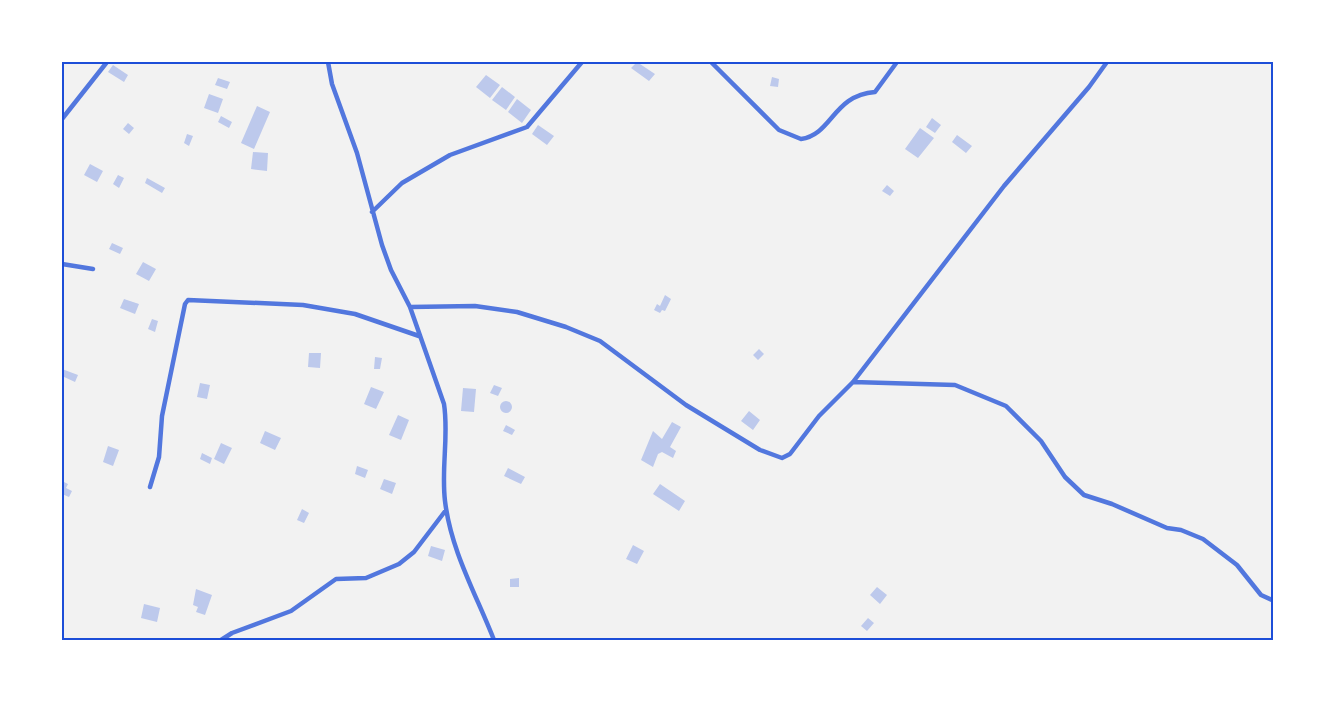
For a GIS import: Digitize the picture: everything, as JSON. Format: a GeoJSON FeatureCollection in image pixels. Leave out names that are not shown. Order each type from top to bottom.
{"type":"FeatureCollection","features":[{"type":"Feature","properties":{"kind":"street"},"geometry":{"type":"LineString","coordinates":[[62,119],[107,62]]}},
{"type":"Feature","properties":{"kind":"street"},"geometry":{"type":"LineString","coordinates":[[328,62],[332,84],[357,153],[372,212],[391,270],[410,307],[444,404],[446,418],[442,468],[446,510],[461,568],[494,640]]}},
{"type":"Feature","properties":{"kind":"street"},"geometry":{"type":"LineString","coordinates":[[372,212],[402,183],[450,155],[527,126],[582,62]]}},
{"type":"Feature","properties":{"kind":"street"},"geometry":{"type":"LineString","coordinates":[[711,62],[779,130],[801,140],[816,134],[852,97],[875,92],[897,62]]}},
{"type":"Feature","properties":{"kind":"street"},"geometry":{"type":"LineString","coordinates":[[410,307],[475,306],[517,312],[583,334],[600,341],[686,405],[770,456],[782,458],[790,454],[819,416],[853,382],[1004,186],[1083,95],[1107,62]]}},
{"type":"Feature","properties":{"kind":"street"},"geometry":{"type":"LineString","coordinates":[[62,264],[93,269]]}},
{"type":"Feature","properties":{"kind":"street"},"geometry":{"type":"LineString","coordinates":[[150,487],[159,458],[162,416],[185,304],[188,300],[303,305],[355,314],[419,336]]}},
{"type":"Feature","properties":{"kind":"street"},"geometry":{"type":"LineString","coordinates":[[853,382],[955,385],[1006,406],[1041,441],[1065,477],[1084,495],[1112,504],[1167,528],[1181,530],[1203,539],[1237,565],[1261,595],[1274,601]]}},
{"type":"Feature","properties":{"kind":"street"},"geometry":{"type":"LineString","coordinates":[[221,640],[232,633],[291,612],[336,579],[366,578],[399,564],[414,552],[446,510]]}},
{"type":"Feature","properties":{"kind":"building"},"geometry":{"type":"Polygon","coordinates":[[[637,62],[655,74],[649,81],[631,68],[637,62]]]}},
{"type":"Feature","properties":{"kind":"building"},"geometry":{"type":"Polygon","coordinates":[[[113,65],[128,75],[124,82],[108,72],[113,65]]]}},
{"type":"Feature","properties":{"kind":"building"},"geometry":{"type":"Polygon","coordinates":[[[486,75],[500,85],[490,98],[476,87],[486,75]]]}},
{"type":"Feature","properties":{"kind":"building"},"geometry":{"type":"Polygon","coordinates":[[[772,77],[779,79],[778,87],[770,86],[772,77]]]}},
{"type":"Feature","properties":{"kind":"building"},"geometry":{"type":"Polygon","coordinates":[[[218,78],[230,82],[227,89],[215,85],[218,78]]]}},
{"type":"Feature","properties":{"kind":"building"},"geometry":{"type":"Polygon","coordinates":[[[502,87],[515,97],[506,110],[492,100],[502,87]]]}},
{"type":"Feature","properties":{"kind":"building"},"geometry":{"type":"Polygon","coordinates":[[[209,94],[223,99],[218,113],[204,108],[209,94]]]}},
{"type":"Feature","properties":{"kind":"building"},"geometry":{"type":"Polygon","coordinates":[[[517,99],[531,110],[522,123],[508,112],[517,99]]]}},
{"type":"Feature","properties":{"kind":"building"},"geometry":{"type":"Polygon","coordinates":[[[257,106],[270,112],[254,149],[241,143],[257,106]]]}},
{"type":"Feature","properties":{"kind":"building"},"geometry":{"type":"Polygon","coordinates":[[[221,116],[232,122],[229,128],[218,122],[221,116]]]}},
{"type":"Feature","properties":{"kind":"building"},"geometry":{"type":"Polygon","coordinates":[[[932,118],[941,125],[935,133],[926,127],[932,118]]]}},
{"type":"Feature","properties":{"kind":"building"},"geometry":{"type":"Polygon","coordinates":[[[128,123],[134,128],[129,134],[123,129],[128,123]]]}},
{"type":"Feature","properties":{"kind":"building"},"geometry":{"type":"Polygon","coordinates":[[[538,125],[554,136],[547,145],[532,134],[538,125]]]}},
{"type":"Feature","properties":{"kind":"building"},"geometry":{"type":"Polygon","coordinates":[[[920,128],[934,138],[918,158],[905,149],[920,128]]]}},
{"type":"Feature","properties":{"kind":"building"},"geometry":{"type":"Polygon","coordinates":[[[187,134],[193,136],[189,146],[184,143],[187,134]]]}},
{"type":"Feature","properties":{"kind":"building"},"geometry":{"type":"Polygon","coordinates":[[[957,135],[972,146],[966,153],[952,142],[957,135]]]}},
{"type":"Feature","properties":{"kind":"building"},"geometry":{"type":"Polygon","coordinates":[[[253,152],[268,153],[267,171],[251,169],[253,152]]]}},
{"type":"Feature","properties":{"kind":"building"},"geometry":{"type":"Polygon","coordinates":[[[90,164],[103,171],[97,182],[84,175],[90,164]]]}},
{"type":"Feature","properties":{"kind":"building"},"geometry":{"type":"Polygon","coordinates":[[[118,175],[124,178],[119,188],[113,184],[118,175]]]}},
{"type":"Feature","properties":{"kind":"building"},"geometry":{"type":"Polygon","coordinates":[[[147,178],[165,188],[162,193],[145,183],[147,178]]]}},
{"type":"Feature","properties":{"kind":"building"},"geometry":{"type":"Polygon","coordinates":[[[887,185],[894,191],[890,196],[882,191],[887,185]]]}},
{"type":"Feature","properties":{"kind":"building"},"geometry":{"type":"Polygon","coordinates":[[[112,243],[123,248],[120,254],[109,249],[112,243]]]}},
{"type":"Feature","properties":{"kind":"building"},"geometry":{"type":"Polygon","coordinates":[[[143,262],[156,269],[149,281],[136,274],[143,262]]]}},
{"type":"Feature","properties":{"kind":"building"},"geometry":{"type":"Polygon","coordinates":[[[665,295],[671,299],[665,311],[662,310],[660,313],[654,310],[657,304],[660,306],[665,295]]]}},
{"type":"Feature","properties":{"kind":"building"},"geometry":{"type":"Polygon","coordinates":[[[124,299],[139,304],[135,314],[120,308],[124,299]]]}},
{"type":"Feature","properties":{"kind":"building"},"geometry":{"type":"Polygon","coordinates":[[[152,319],[158,321],[155,332],[148,329],[152,319]]]}},
{"type":"Feature","properties":{"kind":"building"},"geometry":{"type":"Polygon","coordinates":[[[759,349],[764,354],[758,360],[753,355],[759,349]]]}},
{"type":"Feature","properties":{"kind":"building"},"geometry":{"type":"Polygon","coordinates":[[[309,353],[321,353],[320,368],[308,367],[309,353]]]}},
{"type":"Feature","properties":{"kind":"building"},"geometry":{"type":"Polygon","coordinates":[[[375,357],[382,358],[380,369],[374,369],[375,357]]]}},
{"type":"Feature","properties":{"kind":"building"},"geometry":{"type":"Polygon","coordinates":[[[62,369],[78,375],[75,382],[62,376],[62,369]]]}},
{"type":"Feature","properties":{"kind":"building"},"geometry":{"type":"Polygon","coordinates":[[[200,383],[210,385],[207,399],[197,397],[200,383]]]}},
{"type":"Feature","properties":{"kind":"building"},"geometry":{"type":"Polygon","coordinates":[[[494,385],[502,388],[498,396],[490,393],[494,385]]]}},
{"type":"Feature","properties":{"kind":"building"},"geometry":{"type":"Polygon","coordinates":[[[371,387],[384,392],[376,409],[364,404],[371,387]]]}},
{"type":"Feature","properties":{"kind":"building"},"geometry":{"type":"Polygon","coordinates":[[[463,388],[476,389],[474,412],[461,411],[463,388]]]}},
{"type":"Feature","properties":{"kind":"building"},"geometry":{"type":"Polygon","coordinates":[[[506,401],[512,407],[506,413],[500,407],[506,401]]]}},
{"type":"Feature","properties":{"kind":"building"},"geometry":{"type":"Polygon","coordinates":[[[749,411],[760,420],[753,430],[741,421],[749,411]]]}},
{"type":"Feature","properties":{"kind":"building"},"geometry":{"type":"Polygon","coordinates":[[[398,415],[409,420],[401,440],[389,435],[398,415]]]}},
{"type":"Feature","properties":{"kind":"building"},"geometry":{"type":"Polygon","coordinates":[[[672,422],[681,427],[670,447],[676,451],[673,458],[662,452],[658,454],[653,467],[641,460],[653,431],[662,439],[672,422]]]}},
{"type":"Feature","properties":{"kind":"building"},"geometry":{"type":"Polygon","coordinates":[[[506,425],[515,430],[512,435],[503,431],[506,425]]]}},
{"type":"Feature","properties":{"kind":"building"},"geometry":{"type":"Polygon","coordinates":[[[265,431],[281,438],[275,450],[260,443],[265,431]]]}},
{"type":"Feature","properties":{"kind":"building"},"geometry":{"type":"Polygon","coordinates":[[[221,443],[232,448],[224,464],[214,459],[221,443]]]}},
{"type":"Feature","properties":{"kind":"building"},"geometry":{"type":"Polygon","coordinates":[[[108,446],[119,450],[113,466],[103,462],[108,446]]]}},
{"type":"Feature","properties":{"kind":"building"},"geometry":{"type":"Polygon","coordinates":[[[202,453],[212,458],[210,464],[200,459],[202,453]]]}},
{"type":"Feature","properties":{"kind":"building"},"geometry":{"type":"Polygon","coordinates":[[[357,466],[368,470],[365,478],[355,474],[357,466]]]}},
{"type":"Feature","properties":{"kind":"building"},"geometry":{"type":"Polygon","coordinates":[[[508,468],[525,477],[521,484],[504,476],[508,468]]]}},
{"type":"Feature","properties":{"kind":"building"},"geometry":{"type":"Polygon","coordinates":[[[384,479],[396,483],[392,494],[380,489],[384,479]]]}},
{"type":"Feature","properties":{"kind":"building"},"geometry":{"type":"Polygon","coordinates":[[[62,481],[68,484],[66,488],[72,491],[69,497],[62,494],[62,481]]]}},
{"type":"Feature","properties":{"kind":"building"},"geometry":{"type":"Polygon","coordinates":[[[660,484],[685,501],[679,511],[653,494],[660,484]]]}},
{"type":"Feature","properties":{"kind":"building"},"geometry":{"type":"Polygon","coordinates":[[[302,509],[309,513],[304,523],[297,520],[302,509]]]}},
{"type":"Feature","properties":{"kind":"building"},"geometry":{"type":"Polygon","coordinates":[[[633,545],[644,551],[637,564],[626,559],[633,545]]]}},
{"type":"Feature","properties":{"kind":"building"},"geometry":{"type":"Polygon","coordinates":[[[431,546],[445,550],[442,561],[428,556],[431,546]]]}},
{"type":"Feature","properties":{"kind":"building"},"geometry":{"type":"Polygon","coordinates":[[[519,578],[519,587],[510,587],[510,579],[519,578]]]}},
{"type":"Feature","properties":{"kind":"building"},"geometry":{"type":"Polygon","coordinates":[[[877,587],[887,595],[880,604],[870,595],[877,587]]]}},
{"type":"Feature","properties":{"kind":"building"},"geometry":{"type":"Polygon","coordinates":[[[196,589],[212,595],[205,615],[196,612],[198,607],[193,605],[196,589]]]}},
{"type":"Feature","properties":{"kind":"building"},"geometry":{"type":"Polygon","coordinates":[[[144,604],[160,608],[157,622],[141,618],[144,604]]]}},
{"type":"Feature","properties":{"kind":"building"},"geometry":{"type":"Polygon","coordinates":[[[868,618],[874,623],[867,631],[861,626],[868,618]]]}}]}
